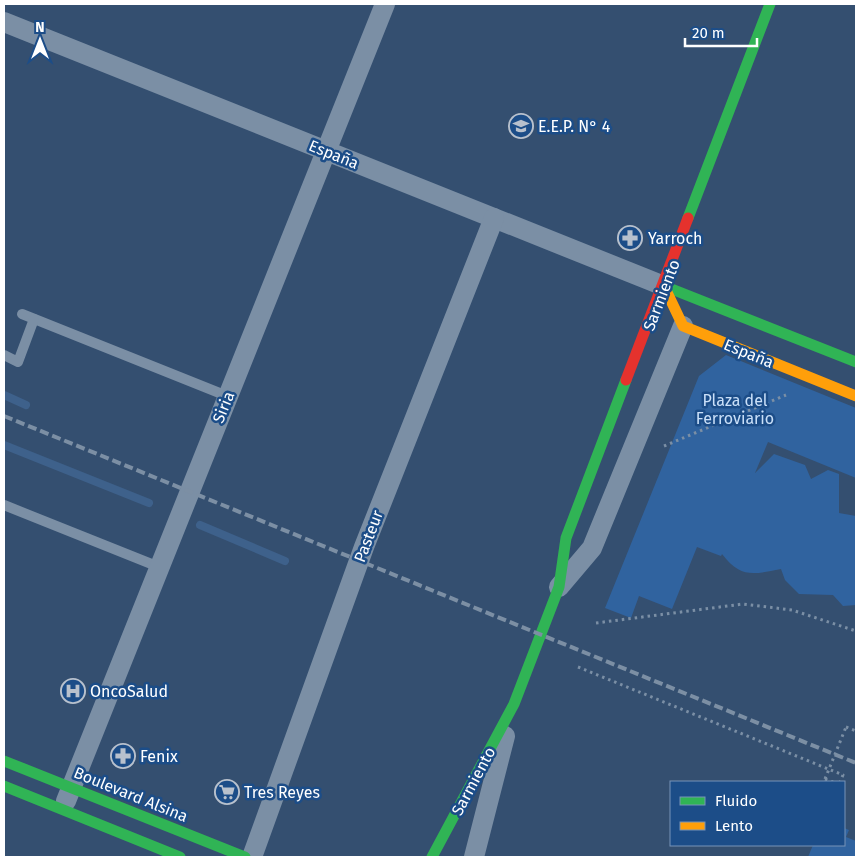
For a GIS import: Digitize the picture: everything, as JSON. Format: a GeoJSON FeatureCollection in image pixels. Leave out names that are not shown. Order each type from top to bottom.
{"type":"FeatureCollection","features":[{"type":"Feature","properties":{"kind":"street","name":"Siria"},"geometry":{"type":"LineString","coordinates":[[62,810],[385,4]]}},
{"type":"Feature","properties":{"kind":"street","name":"Sarmiento"},"geometry":{"type":"LineString","coordinates":[[474,857],[514,704],[559,587],[566,538],[664,286],[770,4]]}},
{"type":"Feature","properties":{"kind":"street","name":"España"},"geometry":{"type":"LineString","coordinates":[[4,22],[856,362]]}},
{"type":"Feature","properties":{"kind":"street","name":"Pasteur"},"geometry":{"type":"LineString","coordinates":[[252,857],[364,546],[494,218]]}},
{"type":"Feature","properties":{"kind":"street"},"geometry":{"type":"LineString","coordinates":[[664,286],[683,326]]}},
{"type":"Feature","properties":{"kind":"street","name":"España"},"geometry":{"type":"LineString","coordinates":[[683,326],[856,396]]}},
{"type":"Feature","properties":{"kind":"street","name":"Sarmiento"},"geometry":{"type":"LineString","coordinates":[[559,587],[592,548],[683,326]]}},
{"type":"Feature","properties":{"kind":"street","name":"Sarmiento"},"geometry":{"type":"LineString","coordinates":[[432,857],[514,704]]}},
{"type":"Feature","properties":{"kind":"street","name":"Boulevard Alsina"},"geometry":{"type":"LineString","coordinates":[[4,761],[245,857]]}},
{"type":"Feature","properties":{"kind":"street"},"geometry":{"type":"LineString","coordinates":[[4,786],[180,857]]}},
{"type":"Feature","properties":{"kind":"lane"},"geometry":{"type":"LineString","coordinates":[[22,314],[228,396]]}},
{"type":"Feature","properties":{"kind":"lane"},"geometry":{"type":"LineString","coordinates":[[4,356],[18,362],[34,319]]}},
{"type":"Feature","properties":{"kind":"lane"},"geometry":{"type":"LineString","coordinates":[[4,505],[158,567]]}},
{"type":"Feature","properties":{"kind":"path"},"geometry":{"type":"LineString","coordinates":[[664,446],[792,392]]}},
{"type":"Feature","properties":{"kind":"path"},"geometry":{"type":"LineString","coordinates":[[596,623],[744,604],[792,610],[856,631]]}},
{"type":"Feature","properties":{"kind":"path"},"geometry":{"type":"LineString","coordinates":[[578,667],[843,775],[840,781]]}},
{"type":"Feature","properties":{"kind":"path"},"geometry":{"type":"LineString","coordinates":[[830,781],[825,779],[846,727],[856,731]]}},
{"type":"Feature","properties":{"kind":"green space","name":"Plaza del Ferroviario"},"geometry":{"type":"Polygon","coordinates":[[[726,355],[856,408],[856,478],[768,442],[755,473],[774,454],[805,465],[811,479],[828,470],[839,474],[839,513],[856,516],[856,605],[843,606],[833,595],[799,594],[785,580],[781,569],[749,573],[735,568],[722,554],[721,556],[697,547],[672,609],[639,596],[631,618],[605,608],[699,376],[726,355]]]}},
{"type":"Feature","properties":{"kind":"green space"},"geometry":{"type":"Polygon","coordinates":[[[845,828],[849,830],[846,837],[856,841],[856,857],[808,857],[813,846],[845,846],[845,828]]]}},
{"type":"Feature","properties":{"kind":"waterway"},"geometry":{"type":"LineString","coordinates":[[4,395],[26,405]]}},
{"type":"Feature","properties":{"kind":"waterway"},"geometry":{"type":"LineString","coordinates":[[4,445],[149,503]]}},
{"type":"Feature","properties":{"kind":"waterway"},"geometry":{"type":"LineString","coordinates":[[200,525],[285,561]]}},
{"type":"Feature","properties":{"kind":"railway"},"geometry":{"type":"LineString","coordinates":[[4,416],[856,763]]}},
{"type":"Feature","properties":{"kind":"traffic: fast"},"geometry":{"type":"LineString","coordinates":[[688,218],[770,4]]}},
{"type":"Feature","properties":{"kind":"traffic: fast"},"geometry":{"type":"LineString","coordinates":[[664,286],[856,362]]}},
{"type":"Feature","properties":{"kind":"traffic: fast"},"geometry":{"type":"LineString","coordinates":[[432,857],[514,704],[559,587],[566,538],[626,380]]}},
{"type":"Feature","properties":{"kind":"traffic: fast"},"geometry":{"type":"LineString","coordinates":[[4,761],[245,857]]}},
{"type":"Feature","properties":{"kind":"traffic: fast"},"geometry":{"type":"LineString","coordinates":[[4,786],[180,857]]}},
{"type":"Feature","properties":{"kind":"traffic: slow"},"geometry":{"type":"LineString","coordinates":[[664,286],[683,326],[856,396]]}},
{"type":"Feature","properties":{"kind":"traffic: jam"},"geometry":{"type":"LineString","coordinates":[[626,380],[688,218]]}},
{"type":"Feature","properties":{"kind":"place","name":"E.E.P. N° 4"},"geometry":{"type":"Point","coordinates":[521,126]}},
{"type":"Feature","properties":{"kind":"place","name":"Yarroch"},"geometry":{"type":"Point","coordinates":[630,238]}},
{"type":"Feature","properties":{"kind":"place","name":"OncoSalud"},"geometry":{"type":"Point","coordinates":[73,691]}},
{"type":"Feature","properties":{"kind":"place","name":"Fenix"},"geometry":{"type":"Point","coordinates":[123,756]}},
{"type":"Feature","properties":{"kind":"place","name":"Tres Reyes"},"geometry":{"type":"Point","coordinates":[227,792]}}]}
